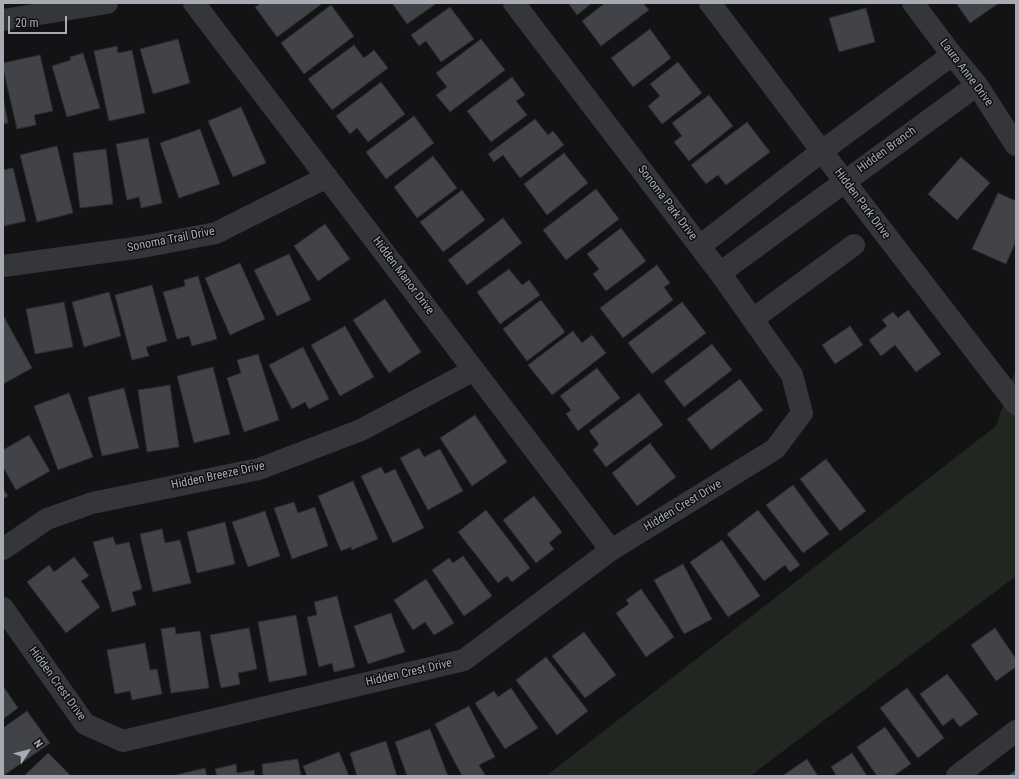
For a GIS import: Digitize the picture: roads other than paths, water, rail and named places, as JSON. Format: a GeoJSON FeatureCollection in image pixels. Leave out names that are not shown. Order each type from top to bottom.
{"type":"FeatureCollection","features":[{"type":"Feature","properties":{"kind":"street"},"geometry":{"type":"LineString","coordinates":[[3,20],[107,3]]}},
{"type":"Feature","properties":{"kind":"street","name":"Hidden Manor Drive"},"geometry":{"type":"LineString","coordinates":[[194,3],[611,550]]}},
{"type":"Feature","properties":{"kind":"street","name":"Sonoma Park Drive"},"geometry":{"type":"LineString","coordinates":[[514,3],[700,246],[753,319],[792,375],[802,413]]}},
{"type":"Feature","properties":{"kind":"street","name":"Hidden Park Drive"},"geometry":{"type":"LineString","coordinates":[[710,3],[845,182],[1016,404]]}},
{"type":"Feature","properties":{"kind":"street","name":"Laura Anne Drive"},"geometry":{"type":"LineString","coordinates":[[913,3],[952,55],[977,84],[1016,145]]}},
{"type":"Feature","properties":{"kind":"street"},"geometry":{"type":"LineString","coordinates":[[700,246],[822,151],[952,55]]}},
{"type":"Feature","properties":{"kind":"street","name":"Hidden Branch"},"geometry":{"type":"LineString","coordinates":[[720,273],[977,84]]}},
{"type":"Feature","properties":{"kind":"street","name":"Sonoma Trail Drive"},"geometry":{"type":"LineString","coordinates":[[3,266],[142,247],[216,233],[327,177]]}},
{"type":"Feature","properties":{"kind":"street"},"geometry":{"type":"LineString","coordinates":[[753,319],[854,245]]}},
{"type":"Feature","properties":{"kind":"street","name":"Hidden Breeze Drive"},"geometry":{"type":"LineString","coordinates":[[3,549],[47,519],[92,503],[259,469],[361,430],[474,370]]}},
{"type":"Feature","properties":{"kind":"street","name":"Hidden Crest Drive"},"geometry":{"type":"LineString","coordinates":[[3,608],[85,724],[123,741],[464,660],[611,550],[775,450],[802,413]]}},
{"type":"Feature","properties":{"kind":"street"},"geometry":{"type":"LineString","coordinates":[[957,776],[1016,732]]}}]}
